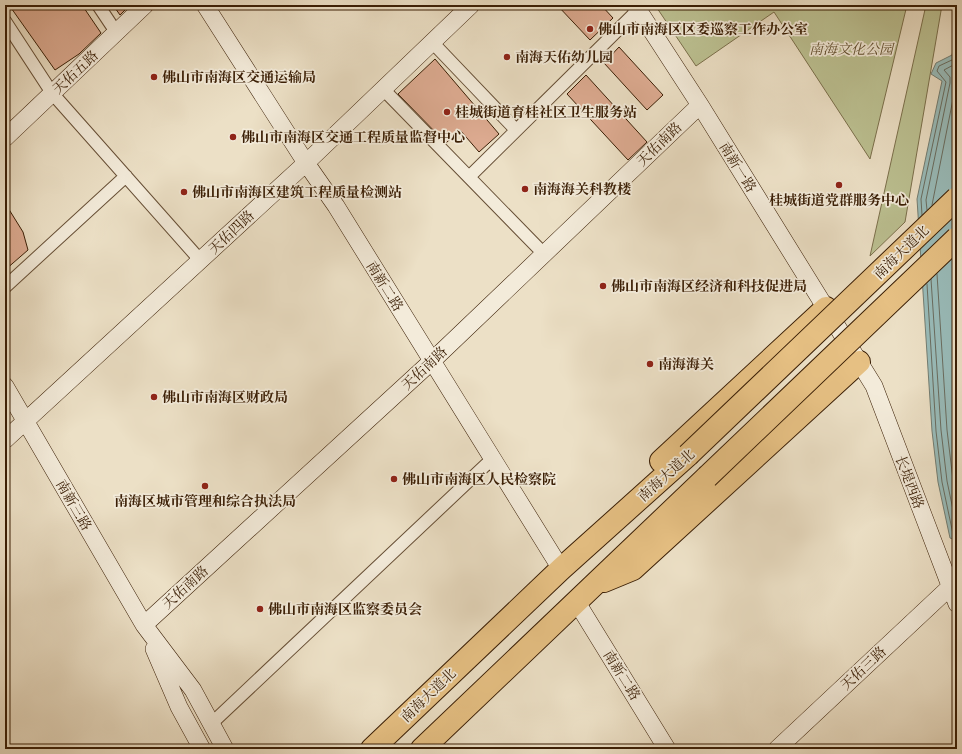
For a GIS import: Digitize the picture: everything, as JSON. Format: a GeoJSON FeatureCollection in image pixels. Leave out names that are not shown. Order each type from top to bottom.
{"type":"FeatureCollection","features":[{"type":"Feature","properties":{"kind":"highway","name":"南海大道北"},"geometry":{"type":"LineString","coordinates":[[372,749],[560,569],[688,456],[957,198]]}},
{"type":"Feature","properties":{"kind":"highway","name":"南海大道北"},"geometry":{"type":"LineString","coordinates":[[422,749],[576,600],[957,238]]}},
{"type":"Feature","properties":{"kind":"highway"},"geometry":{"type":"LineString","coordinates":[[590,543],[603,515],[826,308]]}},
{"type":"Feature","properties":{"kind":"highway"},"geometry":{"type":"LineString","coordinates":[[592,586],[633,569],[859,362]]}},
{"type":"Feature","properties":{"kind":"street"},"geometry":{"type":"LineString","coordinates":[[98,5],[116,32]]}},
{"type":"Feature","properties":{"kind":"street","name":"天佑五路"},"geometry":{"type":"LineString","coordinates":[[6,135],[145,5]]}},
{"type":"Feature","properties":{"kind":"street","name":"南新二路"},"geometry":{"type":"LineString","coordinates":[[205,5],[306,163],[336,206],[560,569]]}},
{"type":"Feature","properties":{"kind":"street","name":"天佑四路"},"geometry":{"type":"LineString","coordinates":[[5,440],[306,163],[471,5]]}},
{"type":"Feature","properties":{"kind":"street"},"geometry":{"type":"LineString","coordinates":[[469,177],[636,8]]}},
{"type":"Feature","properties":{"kind":"street","name":"南新一路"},"geometry":{"type":"LineString","coordinates":[[636,8],[700,105],[840,331]]}},
{"type":"Feature","properties":{"kind":"street"},"geometry":{"type":"LineString","coordinates":[[5,21],[52,93],[200,260]]}},
{"type":"Feature","properties":{"kind":"street"},"geometry":{"type":"LineString","coordinates":[[432,42],[516,130]]}},
{"type":"Feature","properties":{"kind":"street"},"geometry":{"type":"LineString","coordinates":[[384,89],[544,254]]}},
{"type":"Feature","properties":{"kind":"street","name":"天佑南路"},"geometry":{"type":"LineString","coordinates":[[144,625],[432,362],[700,105]]}},
{"type":"Feature","properties":{"kind":"street"},"geometry":{"type":"LineString","coordinates":[[5,288],[126,176]]}},
{"type":"Feature","properties":{"kind":"street","name":"长堤西路"},"geometry":{"type":"LineString","coordinates":[[840,331],[874,386],[957,604]]}},
{"type":"Feature","properties":{"kind":"street","name":"南新三路"},"geometry":{"type":"LineString","coordinates":[[5,386],[144,625],[193,690],[225,749]]}},
{"type":"Feature","properties":{"kind":"street"},"geometry":{"type":"LineString","coordinates":[[211,724],[492,458]]}},
{"type":"Feature","properties":{"kind":"street","name":"天佑三路"},"geometry":{"type":"LineString","coordinates":[[777,749],[950,587]]}},
{"type":"Feature","properties":{"kind":"street","name":"南新二路"},"geometry":{"type":"LineString","coordinates":[[576,600],[667,749]]}},
{"type":"Feature","properties":{"kind":"street","name":"南新三路"},"geometry":{"type":"LineString","coordinates":[[144,625],[178,707],[202,749]]}},
{"type":"Feature","properties":{"kind":"green space","name":"南海文化公园"},"geometry":{"type":"Polygon","coordinates":[[[655,5],[907,5],[870,159],[774,12],[696,66],[655,5]]]}},
{"type":"Feature","properties":{"kind":"green space"},"geometry":{"type":"Polygon","coordinates":[[[926,5],[942,5],[905,222],[870,256],[926,5]]]}},
{"type":"Feature","properties":{"kind":"water"},"geometry":{"type":"Polygon","coordinates":[[[957,34],[957,541],[950,538],[938,482],[932,431],[917,199],[942,81],[931,74],[936,63],[952,55],[957,34]]]}},
{"type":"Feature","properties":{"kind":"building"},"geometry":{"type":"Polygon","coordinates":[[[9,5],[82,5],[101,33],[79,54],[55,70],[9,5]]]}},
{"type":"Feature","properties":{"kind":"building"},"geometry":{"type":"Polygon","coordinates":[[[113,5],[130,5],[120,15],[113,5]]]}},
{"type":"Feature","properties":{"kind":"building","name":"佛山市南海区区委巡察工作办公室"},"geometry":{"type":"Polygon","coordinates":[[[557,5],[601,5],[613,18],[590,40],[557,5]]]}},
{"type":"Feature","properties":{"kind":"building"},"geometry":{"type":"Polygon","coordinates":[[[619,47],[663,95],[647,110],[604,63],[619,47]]]}},
{"type":"Feature","properties":{"kind":"building","name":"桂城街道育桂社区卫生服务站"},"geometry":{"type":"Polygon","coordinates":[[[435,59],[499,134],[479,152],[460,130],[446,143],[398,94],[435,59]]]}},
{"type":"Feature","properties":{"kind":"building"},"geometry":{"type":"Polygon","coordinates":[[[586,75],[647,142],[628,160],[567,94],[586,75]]]}},
{"type":"Feature","properties":{"kind":"building"},"geometry":{"type":"Polygon","coordinates":[[[5,203],[23,232],[28,250],[5,270],[5,203]]]}},
{"type":"Feature","properties":{"kind":"place","name":"佛山市南海区区委巡察工作办公室"},"geometry":{"type":"Point","coordinates":[590,29]}},
{"type":"Feature","properties":{"kind":"place","name":"南海天佑幼儿园"},"geometry":{"type":"Point","coordinates":[507,57]}},
{"type":"Feature","properties":{"kind":"place","name":"佛山市南海区交通运输局"},"geometry":{"type":"Point","coordinates":[154,77]}},
{"type":"Feature","properties":{"kind":"place","name":"桂城街道育桂社区卫生服务站"},"geometry":{"type":"Point","coordinates":[447,112]}},
{"type":"Feature","properties":{"kind":"place","name":"佛山市南海区交通工程质量监督中心"},"geometry":{"type":"Point","coordinates":[233,137]}},
{"type":"Feature","properties":{"kind":"place","name":"桂城街道党群服务中心"},"geometry":{"type":"Point","coordinates":[839,185]}},
{"type":"Feature","properties":{"kind":"place","name":"南海海关科教楼"},"geometry":{"type":"Point","coordinates":[525,189]}},
{"type":"Feature","properties":{"kind":"place","name":"佛山市南海区建筑工程质量检测站"},"geometry":{"type":"Point","coordinates":[184,192]}},
{"type":"Feature","properties":{"kind":"place","name":"佛山市南海区经济和科技促进局"},"geometry":{"type":"Point","coordinates":[603,286]}},
{"type":"Feature","properties":{"kind":"place","name":"南海海关"},"geometry":{"type":"Point","coordinates":[650,364]}},
{"type":"Feature","properties":{"kind":"place","name":"佛山市南海区财政局"},"geometry":{"type":"Point","coordinates":[154,397]}},
{"type":"Feature","properties":{"kind":"place","name":"佛山市南海区人民检察院"},"geometry":{"type":"Point","coordinates":[394,479]}},
{"type":"Feature","properties":{"kind":"place","name":"南海区城市管理和综合执法局"},"geometry":{"type":"Point","coordinates":[205,486]}},
{"type":"Feature","properties":{"kind":"place","name":"佛山市南海区监察委员会"},"geometry":{"type":"Point","coordinates":[260,609]}}]}
